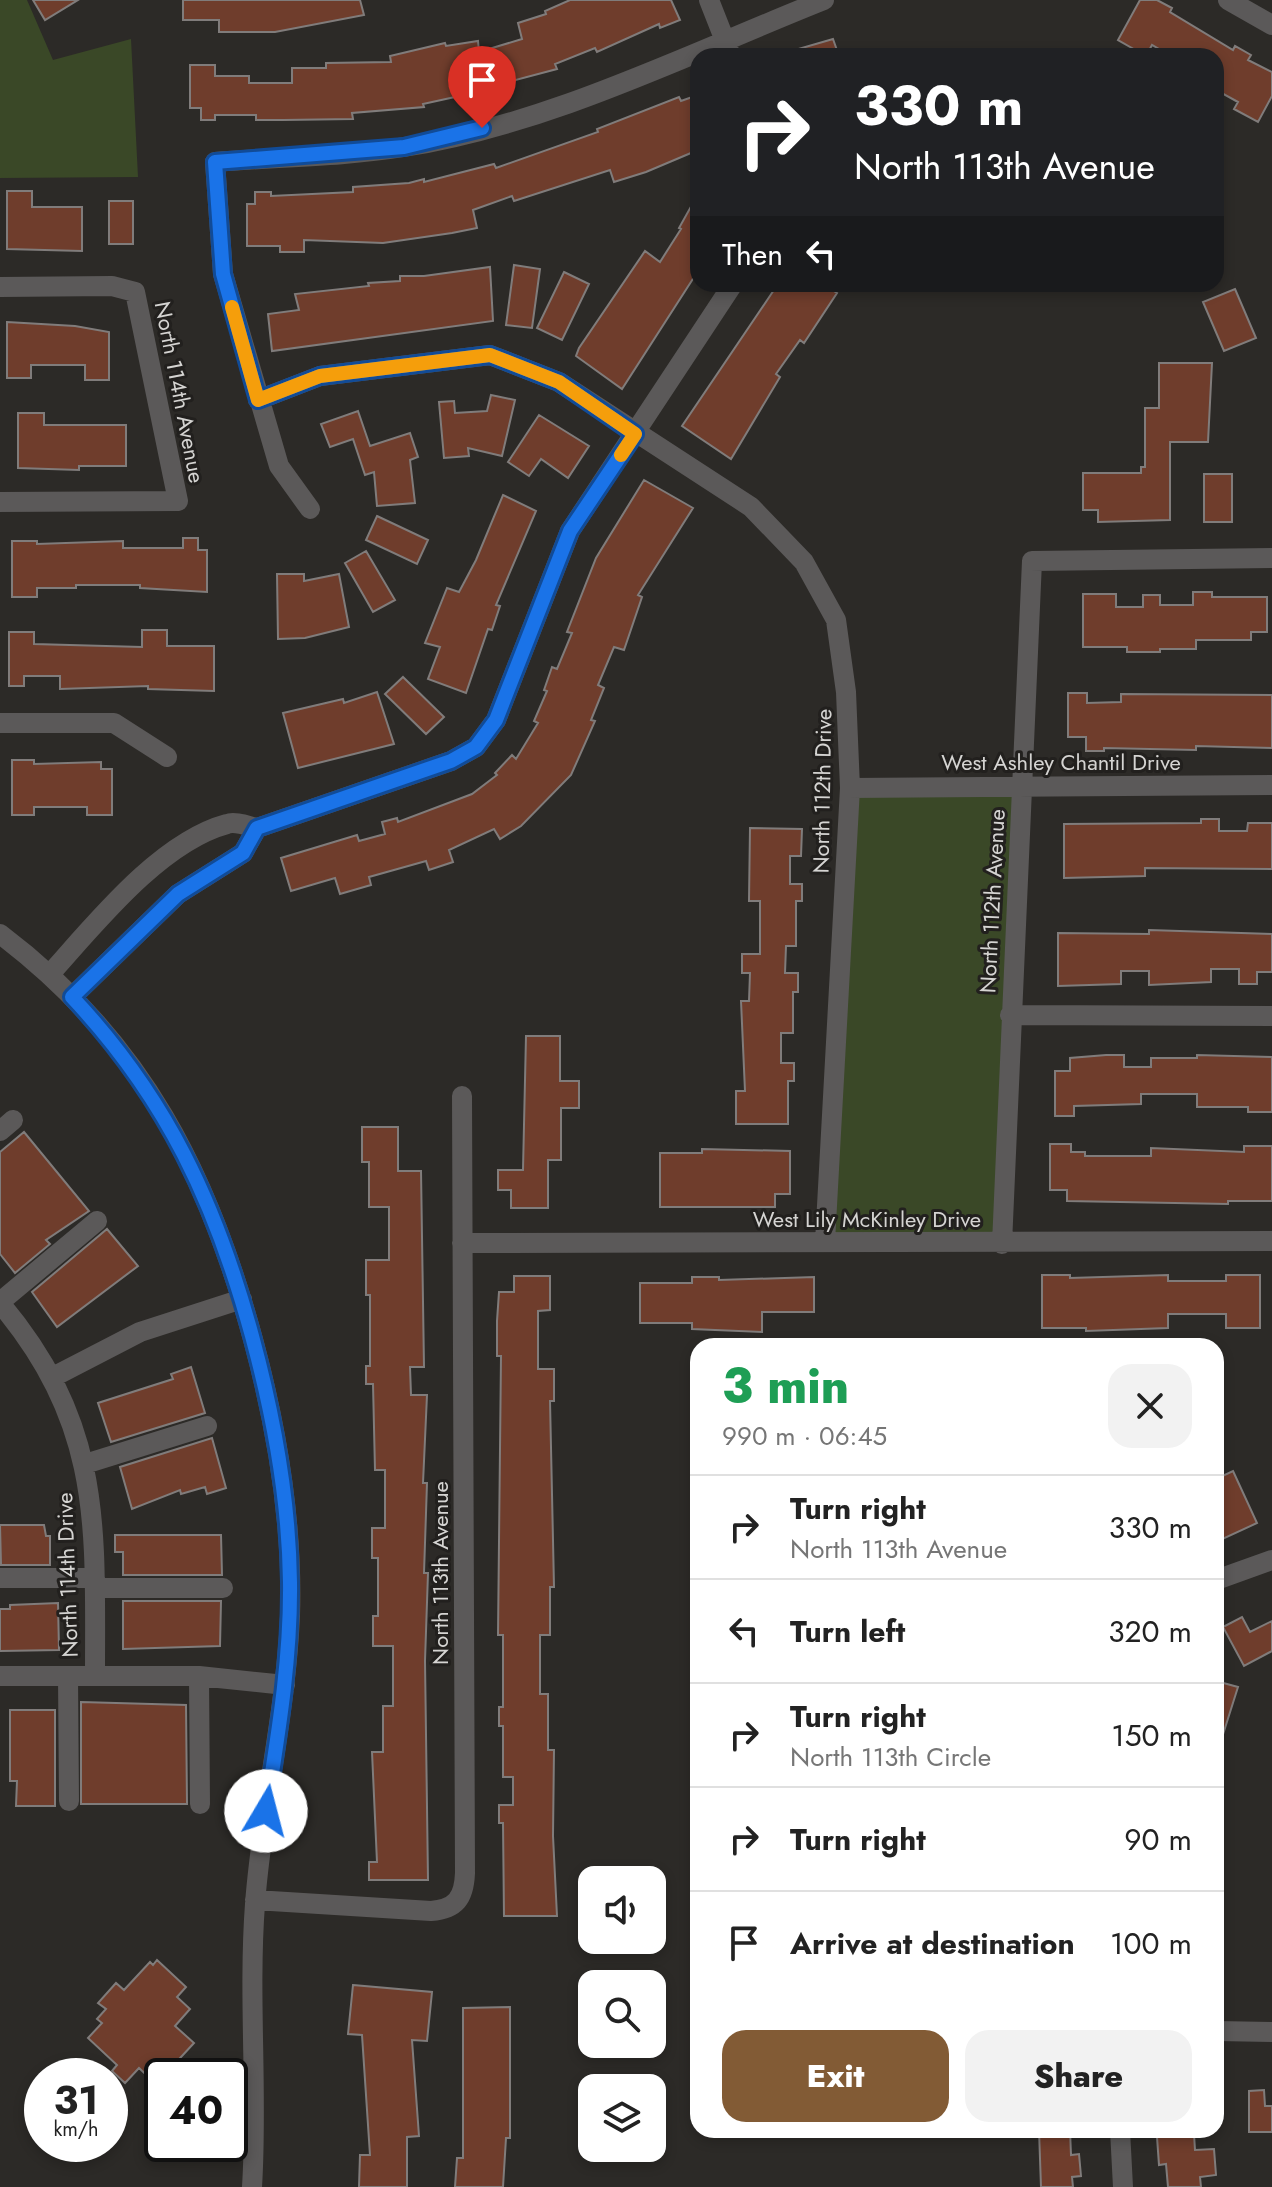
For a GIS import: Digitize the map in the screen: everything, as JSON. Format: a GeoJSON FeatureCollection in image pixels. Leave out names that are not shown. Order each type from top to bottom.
{"type":"FeatureCollection","features":[{"type":"Feature","properties":{"kind":"street"},"geometry":{"type":"LineString","coordinates":[[709,0],[728,48],[824,0]]}},
{"type":"Feature","properties":{"kind":"street"},"geometry":{"type":"LineString","coordinates":[[1228,0],[1272,25]]}},
{"type":"Feature","properties":{"kind":"street"},"geometry":{"type":"LineString","coordinates":[[310,509],[279,466],[223,274],[215,162],[404,147],[570,102],[690,61]]}},
{"type":"Feature","properties":{"kind":"street","name":"North 114th Avenue"},"geometry":{"type":"LineString","coordinates":[[0,287],[112,286],[135,292],[178,501],[0,502]]}},
{"type":"Feature","properties":{"kind":"street"},"geometry":{"type":"LineString","coordinates":[[50,974],[143,877],[183,847],[230,822],[257,828],[423,773],[476,747],[496,720],[570,531],[728,292]]}},
{"type":"Feature","properties":{"kind":"street","name":"North 112th Drive"},"geometry":{"type":"LineString","coordinates":[[258,400],[320,376],[490,355],[559,382],[751,507],[804,562],[836,620],[846,692],[850,788],[825,1242]]}},
{"type":"Feature","properties":{"kind":"street","name":"North 112th Avenue"},"geometry":{"type":"LineString","coordinates":[[1002,1244],[1032,561],[1272,558]]}},
{"type":"Feature","properties":{"kind":"street"},"geometry":{"type":"LineString","coordinates":[[0,723],[114,723],[167,757]]}},
{"type":"Feature","properties":{"kind":"street","name":"West Ashley Chantil Drive"},"geometry":{"type":"LineString","coordinates":[[850,788],[1272,785]]}},
{"type":"Feature","properties":{"kind":"street"},"geometry":{"type":"LineString","coordinates":[[72,997],[166,905],[199,878],[243,853],[257,828]]}},
{"type":"Feature","properties":{"kind":"street"},"geometry":{"type":"LineString","coordinates":[[183,847],[199,878]]}},
{"type":"Feature","properties":{"kind":"street"},"geometry":{"type":"LineString","coordinates":[[143,877],[166,905]]}},
{"type":"Feature","properties":{"kind":"street"},"geometry":{"type":"LineString","coordinates":[[0,934],[50,974],[119,1050],[176,1136],[206,1195],[242,1299],[268,1400],[285,1493],[290,1582],[285,1685],[255,1900],[252,2187]]}},
{"type":"Feature","properties":{"kind":"street"},"geometry":{"type":"LineString","coordinates":[[1010,1015],[1272,1016]]}},
{"type":"Feature","properties":{"kind":"street","name":"North 113th Avenue"},"geometry":{"type":"LineString","coordinates":[[255,1900],[387,1911],[441,1910],[458,1902],[465,1873],[462,1096]]}},
{"type":"Feature","properties":{"kind":"street"},"geometry":{"type":"LineString","coordinates":[[0,1302],[97,1221]]}},
{"type":"Feature","properties":{"kind":"street","name":"West Lily McKinley Drive"},"geometry":{"type":"LineString","coordinates":[[462,1243],[1272,1241]]}},
{"type":"Feature","properties":{"kind":"street"},"geometry":{"type":"LineString","coordinates":[[53,1377],[140,1332],[242,1299]]}},
{"type":"Feature","properties":{"kind":"street","name":"North 114th Drive"},"geometry":{"type":"LineString","coordinates":[[0,1302],[53,1377],[72,1420],[85,1464],[94,1521],[95,1676]]}},
{"type":"Feature","properties":{"kind":"street"},"geometry":{"type":"LineString","coordinates":[[85,1464],[207,1426]]}},
{"type":"Feature","properties":{"kind":"street"},"geometry":{"type":"LineString","coordinates":[[1224,1577],[1272,1560]]}},
{"type":"Feature","properties":{"kind":"street"},"geometry":{"type":"LineString","coordinates":[[0,1578],[223,1588]]}},
{"type":"Feature","properties":{"kind":"street"},"geometry":{"type":"LineString","coordinates":[[0,1676],[199,1676],[285,1685]]}},
{"type":"Feature","properties":{"kind":"street"},"geometry":{"type":"LineString","coordinates":[[68,1676],[69,1801]]}},
{"type":"Feature","properties":{"kind":"street"},"geometry":{"type":"LineString","coordinates":[[199,1676],[200,1804]]}},
{"type":"Feature","properties":{"kind":"street"},"geometry":{"type":"LineString","coordinates":[[1224,2031],[1272,2032]]}},
{"type":"Feature","properties":{"kind":"street"},"geometry":{"type":"LineString","coordinates":[[1120,2138],[1123,2187]]}},
{"type":"Feature","properties":{"kind":"green space"},"geometry":{"type":"Polygon","coordinates":[[[0,0],[27,0],[53,60],[131,39],[138,177],[0,178],[0,0]]]}},
{"type":"Feature","properties":{"kind":"green space"},"geometry":{"type":"Polygon","coordinates":[[[1023,785],[1002,1244],[825,1242],[850,788],[1023,785]]]}},
{"type":"Feature","properties":{"kind":"building"},"geometry":{"type":"Polygon","coordinates":[[[33,0],[78,0],[45,20],[33,0]]]}},
{"type":"Feature","properties":{"kind":"building"},"geometry":{"type":"Polygon","coordinates":[[[183,0],[360,0],[364,15],[275,32],[219,32],[219,20],[183,20],[183,0]]]}},
{"type":"Feature","properties":{"kind":"building"},"geometry":{"type":"Polygon","coordinates":[[[570,0],[671,0],[680,20],[660,28],[659,24],[597,52],[595,48],[555,64],[557,69],[485,88],[486,93],[423,104],[424,107],[352,113],[353,119],[283,120],[256,120],[256,115],[215,115],[215,120],[201,120],[201,108],[190,108],[190,65],[215,65],[215,76],[249,76],[249,83],[292,83],[292,68],[326,68],[326,63],[391,62],[390,56],[445,43],[446,46],[478,41],[479,52],[522,39],[518,23],[546,14],[545,11],[570,0]]]}},
{"type":"Feature","properties":{"kind":"building"},"geometry":{"type":"Polygon","coordinates":[[[1140,0],[1157,0],[1172,8],[1170,12],[1233,50],[1235,46],[1251,55],[1248,60],[1272,72],[1272,96],[1258,122],[1234,109],[1238,102],[1224,94],[1224,48],[1157,48],[1152,45],[1150,48],[1132,48],[1118,40],[1140,0]]]}},
{"type":"Feature","properties":{"kind":"building"},"geometry":{"type":"Polygon","coordinates":[[[833,39],[836,48],[802,48],[833,39]]]}},
{"type":"Feature","properties":{"kind":"building"},"geometry":{"type":"Polygon","coordinates":[[[679,97],[681,101],[690,98],[690,153],[646,172],[614,182],[610,170],[514,201],[512,196],[473,210],[477,228],[452,233],[383,243],[304,240],[304,252],[280,252],[280,246],[247,246],[247,204],[255,204],[255,192],[271,192],[271,196],[353,192],[353,187],[424,179],[424,182],[494,164],[496,168],[598,132],[597,129],[679,97]]]}},
{"type":"Feature","properties":{"kind":"building"},"geometry":{"type":"Polygon","coordinates":[[[7,191],[32,191],[32,207],[82,207],[82,251],[7,249],[7,191]]]}},
{"type":"Feature","properties":{"kind":"building"},"geometry":{"type":"Polygon","coordinates":[[[109,201],[133,201],[133,244],[109,244],[109,201]]]}},
{"type":"Feature","properties":{"kind":"building"},"geometry":{"type":"Polygon","coordinates":[[[690,208],[690,283],[622,389],[576,356],[645,251],[660,262],[690,208]]]}},
{"type":"Feature","properties":{"kind":"building"},"geometry":{"type":"Polygon","coordinates":[[[514,265],[540,269],[532,328],[506,325],[514,265]]]}},
{"type":"Feature","properties":{"kind":"building"},"geometry":{"type":"Polygon","coordinates":[[[490,267],[493,321],[272,351],[268,314],[299,310],[295,294],[400,281],[400,276],[490,267]]]}},
{"type":"Feature","properties":{"kind":"building"},"geometry":{"type":"Polygon","coordinates":[[[564,272],[589,284],[562,340],[537,328],[564,272]]]}},
{"type":"Feature","properties":{"kind":"building"},"geometry":{"type":"Polygon","coordinates":[[[1235,289],[1256,338],[1224,351],[1203,302],[1235,289]]]}},
{"type":"Feature","properties":{"kind":"building"},"geometry":{"type":"Polygon","coordinates":[[[773,292],[837,293],[804,343],[800,340],[776,374],[780,377],[731,459],[682,426],[773,292]]]}},
{"type":"Feature","properties":{"kind":"building"},"geometry":{"type":"Polygon","coordinates":[[[7,322],[75,326],[109,332],[109,380],[85,380],[85,365],[31,365],[31,378],[7,378],[7,322]]]}},
{"type":"Feature","properties":{"kind":"building"},"geometry":{"type":"Polygon","coordinates":[[[1159,363],[1212,363],[1208,442],[1170,442],[1170,520],[1098,522],[1098,510],[1083,510],[1083,473],[1141,473],[1141,467],[1145,467],[1145,408],[1159,408],[1159,363]]]}},
{"type":"Feature","properties":{"kind":"building"},"geometry":{"type":"Polygon","coordinates":[[[491,395],[515,400],[502,456],[468,448],[469,456],[444,458],[439,402],[454,401],[455,413],[487,411],[491,395]]]}},
{"type":"Feature","properties":{"kind":"building"},"geometry":{"type":"Polygon","coordinates":[[[358,411],[370,446],[410,433],[418,457],[410,460],[415,503],[377,506],[374,472],[365,475],[353,439],[330,447],[321,424],[358,411]]]}},
{"type":"Feature","properties":{"kind":"building"},"geometry":{"type":"Polygon","coordinates":[[[18,413],[44,413],[44,425],[126,425],[126,466],[79,466],[79,470],[18,468],[18,413]]]}},
{"type":"Feature","properties":{"kind":"building"},"geometry":{"type":"Polygon","coordinates":[[[539,415],[589,446],[568,478],[541,459],[529,476],[508,462],[539,415]]]}},
{"type":"Feature","properties":{"kind":"building"},"geometry":{"type":"Polygon","coordinates":[[[1204,474],[1232,474],[1232,522],[1204,522],[1204,474]]]}},
{"type":"Feature","properties":{"kind":"building"},"geometry":{"type":"Polygon","coordinates":[[[644,480],[693,508],[638,595],[642,597],[624,650],[614,647],[598,685],[604,688],[591,720],[595,721],[571,775],[521,826],[500,839],[494,829],[449,850],[453,862],[429,870],[426,861],[369,877],[371,885],[340,894],[335,878],[291,891],[281,858],[357,835],[359,841],[385,834],[382,822],[397,818],[398,822],[472,794],[497,775],[495,773],[512,755],[516,759],[538,723],[534,721],[547,691],[544,690],[552,667],[557,669],[572,633],[567,632],[596,558],[644,480]]]}},
{"type":"Feature","properties":{"kind":"building"},"geometry":{"type":"Polygon","coordinates":[[[503,495],[536,511],[496,605],[500,606],[492,630],[488,629],[466,693],[428,679],[440,647],[425,643],[447,588],[459,592],[476,560],[503,495]]]}},
{"type":"Feature","properties":{"kind":"building"},"geometry":{"type":"Polygon","coordinates":[[[377,516],[428,540],[417,564],[366,540],[377,516]]]}},
{"type":"Feature","properties":{"kind":"building"},"geometry":{"type":"Polygon","coordinates":[[[183,538],[198,538],[198,550],[207,550],[207,592],[140,588],[140,585],[76,585],[76,588],[37,588],[37,597],[12,597],[12,541],[37,541],[37,544],[123,541],[123,548],[183,548],[183,538]]]}},
{"type":"Feature","properties":{"kind":"building"},"geometry":{"type":"Polygon","coordinates":[[[366,551],[395,600],[373,612],[345,563],[366,551]]]}},
{"type":"Feature","properties":{"kind":"building"},"geometry":{"type":"Polygon","coordinates":[[[277,574],[304,574],[304,581],[339,574],[349,627],[305,638],[278,639],[277,574]]]}},
{"type":"Feature","properties":{"kind":"building"},"geometry":{"type":"Polygon","coordinates":[[[1193,592],[1212,592],[1212,597],[1267,597],[1267,632],[1251,632],[1251,640],[1196,640],[1196,649],[1160,649],[1160,652],[1127,652],[1127,647],[1083,647],[1083,594],[1116,594],[1116,607],[1143,607],[1143,595],[1160,595],[1160,605],[1193,605],[1193,592]]]}},
{"type":"Feature","properties":{"kind":"building"},"geometry":{"type":"Polygon","coordinates":[[[142,630],[167,630],[167,646],[214,646],[214,691],[148,689],[148,686],[60,689],[60,676],[24,676],[24,686],[9,686],[9,632],[34,632],[34,644],[142,647],[142,630]]]}},
{"type":"Feature","properties":{"kind":"building"},"geometry":{"type":"Polygon","coordinates":[[[403,677],[444,717],[426,734],[385,694],[403,677]]]}},
{"type":"Feature","properties":{"kind":"building"},"geometry":{"type":"Polygon","coordinates":[[[377,692],[394,744],[298,768],[283,713],[343,699],[344,703],[377,692]]]}},
{"type":"Feature","properties":{"kind":"building"},"geometry":{"type":"Polygon","coordinates":[[[1068,693],[1087,693],[1087,703],[1121,702],[1121,694],[1272,695],[1272,748],[1196,746],[1196,750],[1104,748],[1104,751],[1086,751],[1086,737],[1068,737],[1068,693]]]}},
{"type":"Feature","properties":{"kind":"building"},"geometry":{"type":"Polygon","coordinates":[[[12,760],[34,760],[34,764],[101,762],[101,769],[112,769],[112,815],[87,815],[87,807],[34,807],[34,815],[12,815],[12,760]]]}},
{"type":"Feature","properties":{"kind":"building"},"geometry":{"type":"Polygon","coordinates":[[[1201,819],[1219,819],[1219,831],[1247,831],[1248,823],[1272,823],[1272,869],[1145,868],[1145,876],[1064,878],[1064,824],[1201,823],[1201,819]]]}},
{"type":"Feature","properties":{"kind":"building"},"geometry":{"type":"Polygon","coordinates":[[[750,828],[802,829],[801,856],[790,856],[790,884],[802,884],[802,901],[796,901],[796,946],[786,946],[785,973],[798,973],[798,992],[793,992],[793,1033],[781,1033],[781,1063],[794,1063],[794,1081],[788,1081],[788,1124],[736,1124],[736,1091],[745,1091],[741,1001],[749,1001],[750,973],[742,973],[742,954],[760,954],[760,901],[749,901],[750,828]]]}},
{"type":"Feature","properties":{"kind":"building"},"geometry":{"type":"Polygon","coordinates":[[[1149,930],[1272,934],[1272,972],[1257,972],[1257,984],[1239,984],[1239,969],[1211,969],[1211,982],[1149,985],[1149,971],[1121,971],[1121,984],[1058,986],[1058,933],[1149,934],[1149,930]]]}},
{"type":"Feature","properties":{"kind":"building"},"geometry":{"type":"Polygon","coordinates":[[[526,1036],[560,1036],[560,1081],[579,1081],[579,1108],[561,1108],[561,1160],[548,1160],[548,1208],[511,1208],[511,1190],[498,1190],[498,1170],[523,1170],[526,1036]]]}},
{"type":"Feature","properties":{"kind":"building"},"geometry":{"type":"Polygon","coordinates":[[[1124,1055],[1124,1067],[1151,1067],[1151,1058],[1197,1058],[1197,1055],[1272,1057],[1272,1112],[1248,1112],[1248,1107],[1197,1107],[1197,1094],[1141,1094],[1141,1104],[1074,1106],[1074,1116],[1055,1116],[1055,1071],[1070,1071],[1070,1058],[1124,1055]]]}},
{"type":"Feature","properties":{"kind":"building"},"geometry":{"type":"Polygon","coordinates":[[[362,1127],[398,1127],[398,1171],[421,1171],[424,1367],[410,1367],[411,1395],[427,1395],[423,1483],[427,1483],[424,1573],[428,1573],[425,1661],[428,1880],[369,1880],[369,1862],[377,1862],[372,1752],[383,1752],[383,1706],[393,1706],[393,1646],[373,1646],[373,1616],[378,1616],[378,1558],[372,1558],[372,1528],[385,1528],[385,1470],[375,1470],[373,1384],[366,1384],[366,1366],[370,1366],[370,1295],[366,1295],[366,1260],[389,1260],[389,1207],[369,1207],[369,1162],[362,1162],[362,1127]]]}},
{"type":"Feature","properties":{"kind":"building"},"geometry":{"type":"Polygon","coordinates":[[[24,1132],[89,1211],[46,1240],[50,1244],[15,1273],[0,1254],[0,1152],[24,1132]]]}},
{"type":"Feature","properties":{"kind":"building"},"geometry":{"type":"Polygon","coordinates":[[[1050,1144],[1071,1144],[1071,1152],[1085,1152],[1085,1156],[1151,1156],[1151,1148],[1244,1152],[1244,1146],[1272,1146],[1272,1201],[1228,1201],[1228,1204],[1067,1201],[1067,1190],[1050,1190],[1050,1144]]]}},
{"type":"Feature","properties":{"kind":"building"},"geometry":{"type":"Polygon","coordinates":[[[702,1149],[790,1151],[790,1194],[775,1194],[775,1207],[660,1207],[660,1153],[702,1153],[702,1149]]]}},
{"type":"Feature","properties":{"kind":"building"},"geometry":{"type":"Polygon","coordinates":[[[107,1229],[138,1266],[57,1327],[32,1292],[107,1229]]]}},
{"type":"Feature","properties":{"kind":"building"},"geometry":{"type":"Polygon","coordinates":[[[1042,1275],[1070,1275],[1070,1278],[1168,1275],[1168,1281],[1226,1281],[1226,1275],[1260,1275],[1260,1328],[1226,1328],[1226,1314],[1168,1314],[1168,1328],[1086,1331],[1086,1328],[1042,1328],[1042,1275]]]}},
{"type":"Feature","properties":{"kind":"building"},"geometry":{"type":"Polygon","coordinates":[[[514,1276],[550,1276],[550,1310],[538,1311],[538,1369],[554,1369],[554,1401],[550,1401],[554,1587],[550,1587],[550,1635],[540,1635],[540,1694],[548,1694],[548,1750],[554,1750],[553,1836],[557,1916],[504,1916],[503,1823],[499,1823],[499,1805],[513,1805],[513,1777],[503,1777],[503,1726],[499,1726],[499,1707],[503,1707],[503,1635],[498,1635],[501,1356],[497,1356],[497,1321],[499,1292],[514,1292],[514,1276]]]}},
{"type":"Feature","properties":{"kind":"building"},"geometry":{"type":"Polygon","coordinates":[[[692,1277],[719,1277],[719,1280],[814,1277],[814,1312],[762,1312],[762,1332],[692,1329],[692,1323],[640,1323],[640,1283],[692,1283],[692,1277]]]}},
{"type":"Feature","properties":{"kind":"building"},"geometry":{"type":"Polygon","coordinates":[[[191,1367],[205,1413],[111,1442],[98,1403],[173,1379],[171,1374],[191,1367]]]}},
{"type":"Feature","properties":{"kind":"building"},"geometry":{"type":"Polygon","coordinates":[[[212,1438],[226,1488],[207,1494],[205,1487],[181,1494],[180,1490],[132,1509],[120,1467],[212,1438]]]}},
{"type":"Feature","properties":{"kind":"building"},"geometry":{"type":"Polygon","coordinates":[[[1233,1471],[1257,1523],[1224,1538],[1224,1475],[1233,1471]]]}},
{"type":"Feature","properties":{"kind":"building"},"geometry":{"type":"Polygon","coordinates":[[[0,1525],[44,1525],[46,1536],[50,1536],[50,1565],[1,1565],[0,1525]]]}},
{"type":"Feature","properties":{"kind":"building"},"geometry":{"type":"Polygon","coordinates":[[[115,1535],[221,1535],[222,1575],[123,1575],[123,1552],[115,1552],[115,1535]]]}},
{"type":"Feature","properties":{"kind":"building"},"geometry":{"type":"Polygon","coordinates":[[[123,1601],[221,1601],[220,1646],[123,1649],[123,1601]]]}},
{"type":"Feature","properties":{"kind":"building"},"geometry":{"type":"Polygon","coordinates":[[[58,1603],[59,1650],[0,1651],[0,1609],[10,1609],[10,1605],[58,1603]]]}},
{"type":"Feature","properties":{"kind":"building"},"geometry":{"type":"Polygon","coordinates":[[[1242,1617],[1250,1632],[1272,1621],[1272,1651],[1244,1666],[1224,1626],[1242,1617]]]}},
{"type":"Feature","properties":{"kind":"building"},"geometry":{"type":"Polygon","coordinates":[[[1224,1683],[1238,1687],[1224,1731],[1224,1683]]]}},
{"type":"Feature","properties":{"kind":"building"},"geometry":{"type":"Polygon","coordinates":[[[81,1702],[186,1705],[187,1804],[81,1804],[81,1702]]]}},
{"type":"Feature","properties":{"kind":"building"},"geometry":{"type":"Polygon","coordinates":[[[10,1710],[55,1710],[55,1806],[16,1806],[17,1781],[10,1781],[10,1710]]]}},
{"type":"Feature","properties":{"kind":"building"},"geometry":{"type":"Polygon","coordinates":[[[157,1960],[186,1987],[177,1997],[190,2009],[175,2026],[194,2043],[180,2058],[144,2058],[144,2073],[139,2068],[128,2080],[128,2058],[109,2058],[88,2038],[102,2023],[97,2019],[106,2009],[98,2003],[116,1983],[124,1990],[150,1962],[153,1965],[157,1960]]]}},
{"type":"Feature","properties":{"kind":"building"},"geometry":{"type":"Polygon","coordinates":[[[353,1985],[432,1992],[427,2041],[412,2040],[419,2136],[407,2137],[407,2187],[359,2187],[360,2155],[370,2155],[362,2035],[348,2034],[353,1985]]]}},
{"type":"Feature","properties":{"kind":"building"},"geometry":{"type":"Polygon","coordinates":[[[510,2007],[510,2138],[506,2138],[503,2187],[455,2187],[457,2158],[463,2158],[463,2008],[510,2007]]]}},
{"type":"Feature","properties":{"kind":"building"},"geometry":{"type":"Polygon","coordinates":[[[1264,2090],[1265,2106],[1272,2106],[1272,2132],[1249,2132],[1249,2091],[1264,2090]]]}},
{"type":"Feature","properties":{"kind":"building"},"geometry":{"type":"Polygon","coordinates":[[[1039,2138],[1070,2138],[1071,2155],[1079,2154],[1081,2176],[1072,2177],[1073,2187],[1041,2187],[1039,2138]]]}},
{"type":"Feature","properties":{"kind":"building"},"geometry":{"type":"Polygon","coordinates":[[[1157,2138],[1194,2138],[1195,2150],[1214,2149],[1216,2175],[1200,2177],[1201,2187],[1168,2187],[1166,2164],[1159,2165],[1157,2138]]]}},
{"type":"Feature","properties":{"kind":"slow traffic"},"geometry":{"type":"LineString","coordinates":[[232,307],[258,400],[320,376],[490,355],[559,382],[635,434],[621,455]]}},
{"type":"Feature","properties":{"kind":"route"},"geometry":{"type":"LineString","coordinates":[[266,1811],[285,1685],[290,1613],[285,1493],[268,1400],[231,1263],[192,1166],[168,1121],[139,1078],[96,1022],[72,997],[178,894],[243,853],[257,828],[306,809],[423,773],[476,747],[496,720],[570,531],[635,434],[559,382],[490,355],[320,376],[258,400],[223,274],[215,162],[404,147],[482,128]]}}]}
